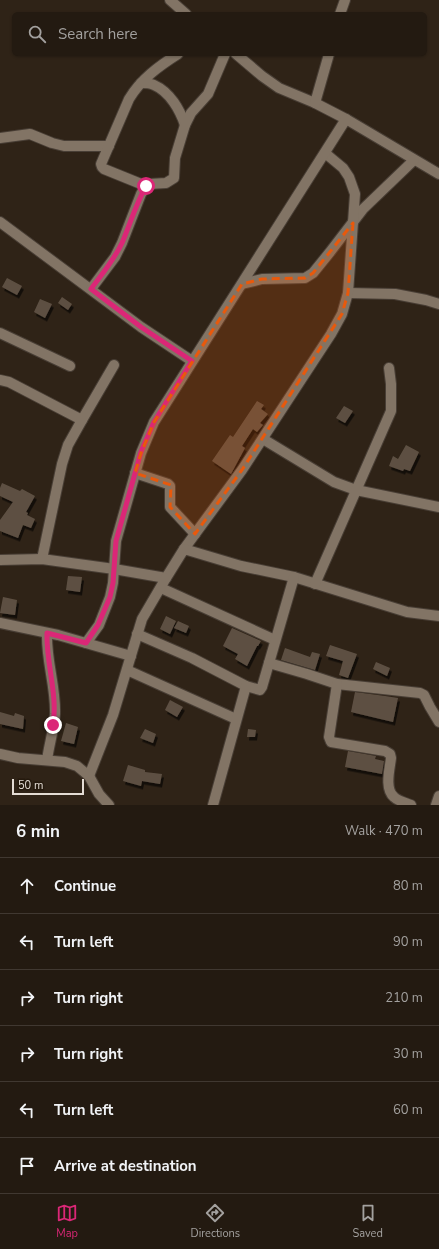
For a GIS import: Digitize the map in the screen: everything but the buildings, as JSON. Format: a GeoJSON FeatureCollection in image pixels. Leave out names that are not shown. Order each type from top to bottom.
{"type":"FeatureCollection","features":[{"type":"Feature","properties":{"kind":"street"},"geometry":{"type":"LineString","coordinates":[[172,0],[184,12]]}},
{"type":"Feature","properties":{"kind":"street"},"geometry":{"type":"LineString","coordinates":[[341,12],[345,0]]}},
{"type":"Feature","properties":{"kind":"street"},"geometry":{"type":"LineString","coordinates":[[146,186],[104,169],[101,164],[134,90],[162,64],[175,56]]}},
{"type":"Feature","properties":{"kind":"street"},"geometry":{"type":"LineString","coordinates":[[91,289],[115,256],[122,243],[141,194],[146,186],[149,184],[166,183],[174,178],[175,158],[185,125],[192,113],[208,94],[224,56]]}},
{"type":"Feature","properties":{"kind":"street"},"geometry":{"type":"LineString","coordinates":[[238,56],[279,88],[315,103],[346,119],[439,174]]}},
{"type":"Feature","properties":{"kind":"street"},"geometry":{"type":"LineString","coordinates":[[315,103],[328,56]]}},
{"type":"Feature","properties":{"kind":"street"},"geometry":{"type":"LineString","coordinates":[[141,83],[154,84],[166,94],[180,112],[185,125]]}},
{"type":"Feature","properties":{"kind":"street"},"geometry":{"type":"LineString","coordinates":[[86,643],[98,625],[110,597],[113,583],[116,541],[141,452],[154,422],[346,119]]}},
{"type":"Feature","properties":{"kind":"street"},"geometry":{"type":"LineString","coordinates":[[0,138],[30,134],[64,146],[109,146]]}},
{"type":"Feature","properties":{"kind":"street"},"geometry":{"type":"LineString","coordinates":[[89,776],[113,715],[142,619],[184,549],[263,439],[331,334],[342,314],[348,293],[355,194],[351,182],[343,168],[325,153]]}},
{"type":"Feature","properties":{"kind":"street"},"geometry":{"type":"LineString","coordinates":[[242,284],[262,279],[305,278],[313,273],[363,209],[414,160]]}},
{"type":"Feature","properties":{"kind":"street"},"geometry":{"type":"LineString","coordinates":[[0,222],[141,327],[192,361]]}},
{"type":"Feature","properties":{"kind":"street"},"geometry":{"type":"LineString","coordinates":[[256,262],[262,279]]}},
{"type":"Feature","properties":{"kind":"street"},"geometry":{"type":"LineString","coordinates":[[348,293],[395,294],[439,304]]}},
{"type":"Feature","properties":{"kind":"street"},"geometry":{"type":"LineString","coordinates":[[0,333],[70,366]]}},
{"type":"Feature","properties":{"kind":"street"},"geometry":{"type":"LineString","coordinates":[[42,559],[62,464],[68,445],[114,365]]}},
{"type":"Feature","properties":{"kind":"street"},"geometry":{"type":"LineString","coordinates":[[315,584],[391,411],[392,392],[389,368]]}},
{"type":"Feature","properties":{"kind":"street"},"geometry":{"type":"LineString","coordinates":[[0,380],[9,382],[82,420]]}},
{"type":"Feature","properties":{"kind":"street"},"geometry":{"type":"LineString","coordinates":[[263,439],[334,482],[356,490],[439,508]]}},
{"type":"Feature","properties":{"kind":"street"},"geometry":{"type":"LineString","coordinates":[[135,473],[170,486],[170,507],[195,534]]}},
{"type":"Feature","properties":{"kind":"street"},"geometry":{"type":"LineString","coordinates":[[184,549],[241,566],[294,577],[407,612],[439,616]]}},
{"type":"Feature","properties":{"kind":"street"},"geometry":{"type":"LineString","coordinates":[[0,560],[42,559],[166,578]]}},
{"type":"Feature","properties":{"kind":"street"},"geometry":{"type":"LineString","coordinates":[[138,634],[192,658],[246,686],[261,690],[294,577]]}},
{"type":"Feature","properties":{"kind":"street"},"geometry":{"type":"LineString","coordinates":[[161,588],[275,640]]}},
{"type":"Feature","properties":{"kind":"street"},"geometry":{"type":"LineString","coordinates":[[0,623],[47,633],[131,656]]}},
{"type":"Feature","properties":{"kind":"street"},"geometry":{"type":"LineString","coordinates":[[47,633],[47,652],[55,714],[47,760]]}},
{"type":"Feature","properties":{"kind":"street"},"geometry":{"type":"LineString","coordinates":[[269,663],[337,684],[420,693],[424,695],[439,722]]}},
{"type":"Feature","properties":{"kind":"street"},"geometry":{"type":"LineString","coordinates":[[127,670],[236,719]]}},
{"type":"Feature","properties":{"kind":"street"},"geometry":{"type":"LineString","coordinates":[[337,684],[329,738],[331,742],[385,751],[390,754],[391,758],[388,783],[391,793],[394,797],[411,805]]}},
{"type":"Feature","properties":{"kind":"street"},"geometry":{"type":"LineString","coordinates":[[213,805],[246,686]]}},
{"type":"Feature","properties":{"kind":"street"},"geometry":{"type":"LineString","coordinates":[[0,754],[18,758],[65,762],[77,766],[89,776],[99,794],[109,805]]}},
{"type":"Feature","properties":{"kind":"street"},"geometry":{"type":"LineString","coordinates":[[436,805],[439,796]]}},
{"type":"Feature","properties":{"kind":"highlighted area"},"geometry":{"type":"Polygon","coordinates":[[[353,223],[348,293],[342,314],[242,470],[195,534],[170,507],[171,485],[135,473],[141,453],[154,422],[242,284],[262,279],[305,278],[313,273],[353,223]]]}},
{"type":"Feature","properties":{"kind":"route"},"geometry":{"type":"LineString","coordinates":[[53,725],[55,714],[46,643],[47,633],[86,643],[98,625],[110,597],[113,583],[116,541],[141,452],[154,422],[192,361],[141,327],[91,289],[115,256],[122,243],[141,194],[146,186]]}}]}
